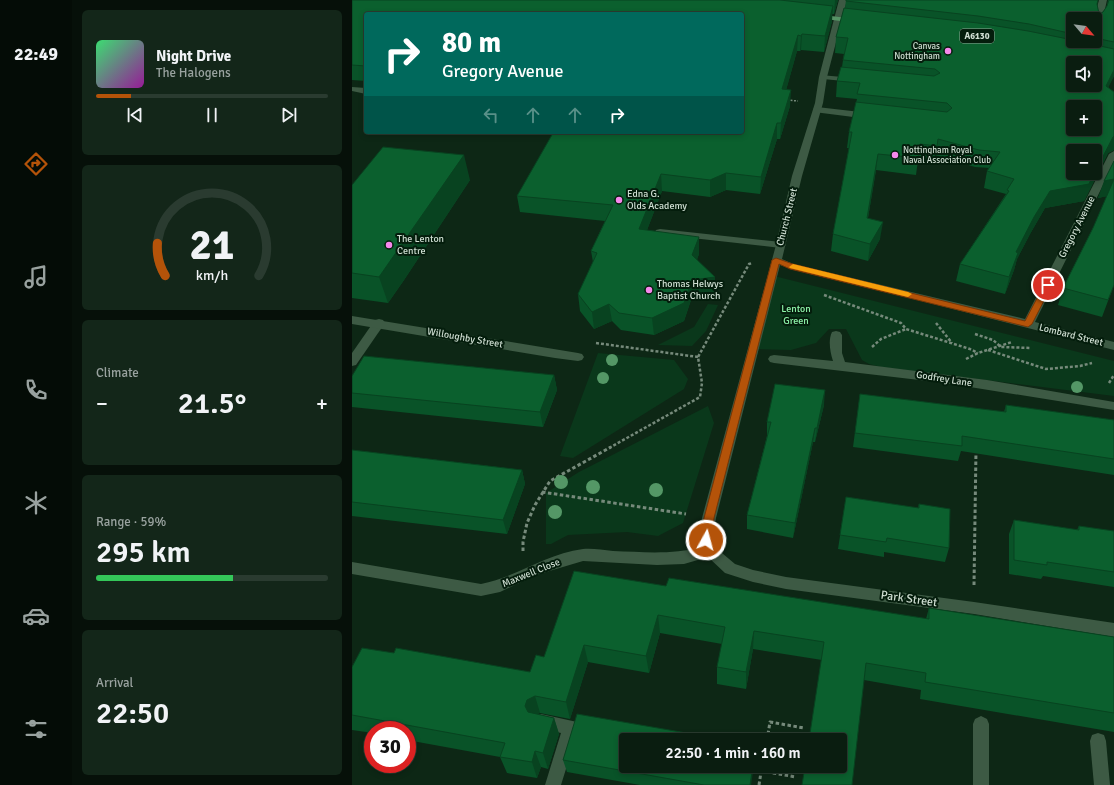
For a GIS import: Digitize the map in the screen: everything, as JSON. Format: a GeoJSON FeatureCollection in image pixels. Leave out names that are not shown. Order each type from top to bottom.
{"type":"FeatureCollection","features":[{"type":"Feature","properties":{"kind":"main road"},"geometry":{"type":"LineString","coordinates":[[807,15],[861,22]]}},
{"type":"Feature","properties":{"kind":"street","name":"Church Street"},"geometry":{"type":"LineString","coordinates":[[710,551],[706,540],[709,518],[781,245],[797,176],[818,106],[823,76],[843,0]]}},
{"type":"Feature","properties":{"kind":"street"},"geometry":{"type":"LineString","coordinates":[[1101,12],[1105,1]]}},
{"type":"Feature","properties":{"kind":"street"},"geometry":{"type":"LineString","coordinates":[[823,76],[862,80]]}},
{"type":"Feature","properties":{"kind":"street"},"geometry":{"type":"LineString","coordinates":[[352,89],[364,91]]}},
{"type":"Feature","properties":{"kind":"street"},"geometry":{"type":"LineString","coordinates":[[818,106],[880,117]]}},
{"type":"Feature","properties":{"kind":"street","name":"Gregory Avenue"},"geometry":{"type":"LineString","coordinates":[[1028,324],[1114,154]]}},
{"type":"Feature","properties":{"kind":"street"},"geometry":{"type":"LineString","coordinates":[[660,232],[781,245]]}},
{"type":"Feature","properties":{"kind":"street"},"geometry":{"type":"LineString","coordinates":[[776,260],[790,266],[1028,324]]}},
{"type":"Feature","properties":{"kind":"street","name":"Willoughby Street"},"geometry":{"type":"LineString","coordinates":[[352,320],[379,323],[578,357]]}},
{"type":"Feature","properties":{"kind":"street"},"geometry":{"type":"LineString","coordinates":[[352,362],[379,323]]}},
{"type":"Feature","properties":{"kind":"street","name":"Lombard Street"},"geometry":{"type":"LineString","coordinates":[[1028,324],[1114,346]]}},
{"type":"Feature","properties":{"kind":"street"},"geometry":{"type":"LineString","coordinates":[[836,335],[836,353],[840,365]]}},
{"type":"Feature","properties":{"kind":"street","name":"Godfrey Lane"},"geometry":{"type":"LineString","coordinates":[[774,359],[840,365],[942,378],[1114,406]]}},
{"type":"Feature","properties":{"kind":"street","name":"Park Street"},"geometry":{"type":"LineString","coordinates":[[710,551],[730,569],[753,576],[786,583],[974,608],[1114,630]]}},
{"type":"Feature","properties":{"kind":"street","name":"Maxwell Close"},"geometry":{"type":"LineString","coordinates":[[352,568],[480,590],[500,586],[531,571],[583,555],[657,559],[684,558],[710,551]]}},
{"type":"Feature","properties":{"kind":"street"},"geometry":{"type":"LineString","coordinates":[[540,722],[570,727],[553,785]]}},
{"type":"Feature","properties":{"kind":"street"},"geometry":{"type":"LineString","coordinates":[[981,785],[982,724]]}},
{"type":"Feature","properties":{"kind":"street"},"geometry":{"type":"LineString","coordinates":[[1098,741],[1102,785]]}},
{"type":"Feature","properties":{"kind":"path"},"geometry":{"type":"LineString","coordinates":[[780,99],[818,106]]}},
{"type":"Feature","properties":{"kind":"path"},"geometry":{"type":"LineString","coordinates":[[531,571],[525,562],[522,543],[530,516],[542,492],[550,481],[700,397],[702,383],[698,357],[749,264],[758,260],[776,260]]}},
{"type":"Feature","properties":{"kind":"path"},"geometry":{"type":"LineString","coordinates":[[822,294],[900,323],[906,329],[970,349],[978,353]]}},
{"type":"Feature","properties":{"kind":"path"},"geometry":{"type":"LineString","coordinates":[[942,378],[951,369],[978,353],[1022,338],[1028,324]]}},
{"type":"Feature","properties":{"kind":"path"},"geometry":{"type":"LineString","coordinates":[[836,353],[866,352],[881,340],[906,329]]}},
{"type":"Feature","properties":{"kind":"path"},"geometry":{"type":"LineString","coordinates":[[596,344],[698,357]]}},
{"type":"Feature","properties":{"kind":"path"},"geometry":{"type":"LineString","coordinates":[[988,350],[1046,369],[1080,366],[1097,361]]}},
{"type":"Feature","properties":{"kind":"path"},"geometry":{"type":"LineString","coordinates":[[1109,384],[1114,375]]}},
{"type":"Feature","properties":{"kind":"path"},"geometry":{"type":"LineString","coordinates":[[974,608],[976,448]]}},
{"type":"Feature","properties":{"kind":"path"},"geometry":{"type":"LineString","coordinates":[[542,492],[709,518]]}},
{"type":"Feature","properties":{"kind":"path"},"geometry":{"type":"LineString","coordinates":[[768,733],[770,722],[804,728]]}},
{"type":"Feature","properties":{"kind":"path"},"geometry":{"type":"LineString","coordinates":[[759,785],[761,773]]}},
{"type":"Feature","properties":{"kind":"path"},"geometry":{"type":"LineString","coordinates":[[773,773],[796,777]]}},
{"type":"Feature","properties":{"kind":"green space","name":"Lenton Green"},"geometry":{"type":"Polygon","coordinates":[[[774,276],[1114,361],[1114,396],[881,367],[869,364],[862,360],[846,329],[829,329],[816,343],[791,350],[752,349],[774,276]]]}},
{"type":"Feature","properties":{"kind":"green space"},"geometry":{"type":"Polygon","coordinates":[[[708,304],[718,305],[706,331],[692,346],[658,345],[694,327],[708,304]]]}},
{"type":"Feature","properties":{"kind":"green space"},"geometry":{"type":"Polygon","coordinates":[[[598,353],[674,360],[688,379],[684,389],[573,458],[560,456],[598,353]]]}},
{"type":"Feature","properties":{"kind":"green space"},"geometry":{"type":"Polygon","coordinates":[[[708,406],[714,423],[683,523],[658,536],[627,532],[568,535],[551,544],[546,544],[546,493],[579,472],[708,406]]]}},
{"type":"Feature","properties":{"kind":"building"},"geometry":{"type":"Polygon","coordinates":[[[352,0],[780,0],[833,6],[825,36],[798,35],[782,89],[791,90],[781,123],[777,123],[761,177],[726,173],[710,180],[661,174],[639,229],[699,237],[692,255],[715,277],[692,280],[684,303],[652,318],[619,313],[609,304],[592,312],[578,294],[597,253],[591,251],[613,205],[517,196],[552,134],[744,134],[744,12],[364,12],[364,66],[352,65],[352,0]]]}},
{"type":"Feature","properties":{"kind":"building"},"geometry":{"type":"Polygon","coordinates":[[[1098,0],[1099,12],[1066,12],[1066,32],[1029,24],[978,16],[846,1],[1098,0]]]}},
{"type":"Feature","properties":{"kind":"building"},"geometry":{"type":"Polygon","coordinates":[[[1109,0],[1114,0],[1114,42],[1102,39],[1102,12],[1109,0]]]}},
{"type":"Feature","properties":{"kind":"building"},"geometry":{"type":"Polygon","coordinates":[[[844,8],[978,23],[1028,31],[1066,39],[1066,48],[1102,48],[1102,46],[1114,49],[1114,70],[1106,86],[1114,92],[1114,136],[1102,158],[1102,144],[1066,144],[1066,180],[1091,180],[1089,184],[1050,191],[1034,217],[1016,252],[1018,253],[1009,277],[960,264],[1009,191],[1007,190],[1014,179],[987,171],[1000,152],[979,150],[938,139],[937,146],[920,144],[918,158],[878,154],[867,218],[883,222],[870,244],[833,234],[852,132],[849,132],[856,102],[947,112],[952,108],[947,103],[857,94],[860,83],[837,81],[841,67],[934,76],[940,73],[935,69],[843,60],[848,38],[836,37],[844,8]]]}},
{"type":"Feature","properties":{"kind":"building"},"geometry":{"type":"Polygon","coordinates":[[[383,147],[464,155],[379,277],[352,273],[352,185],[383,147]]]}},
{"type":"Feature","properties":{"kind":"building"},"geometry":{"type":"Polygon","coordinates":[[[1114,161],[1114,179],[1104,181],[1114,161]]]}},
{"type":"Feature","properties":{"kind":"building"},"geometry":{"type":"Polygon","coordinates":[[[1114,179],[1114,285],[1108,300],[1063,288],[1093,228],[1114,179]]]}},
{"type":"Feature","properties":{"kind":"building"},"geometry":{"type":"Polygon","coordinates":[[[364,356],[554,375],[540,412],[352,393],[352,376],[364,356]]]}},
{"type":"Feature","properties":{"kind":"building"},"geometry":{"type":"Polygon","coordinates":[[[775,384],[825,390],[817,428],[815,428],[795,523],[747,515],[771,422],[767,422],[775,384]]]}},
{"type":"Feature","properties":{"kind":"building"},"geometry":{"type":"Polygon","coordinates":[[[860,394],[1006,412],[1006,405],[1114,420],[1114,459],[962,436],[962,446],[855,433],[860,394]]]}},
{"type":"Feature","properties":{"kind":"building"},"geometry":{"type":"Polygon","coordinates":[[[352,450],[522,470],[503,520],[352,502],[352,450]]]}},
{"type":"Feature","properties":{"kind":"building"},"geometry":{"type":"Polygon","coordinates":[[[846,497],[919,508],[919,504],[950,509],[949,548],[887,538],[886,542],[840,535],[846,497]]]}},
{"type":"Feature","properties":{"kind":"building"},"geometry":{"type":"Polygon","coordinates":[[[1014,520],[1079,530],[1079,526],[1114,531],[1114,572],[1047,562],[1047,565],[1014,560],[1014,520]]]}},
{"type":"Feature","properties":{"kind":"building"},"geometry":{"type":"Polygon","coordinates":[[[574,571],[666,586],[669,578],[929,619],[929,608],[1114,637],[1114,713],[925,682],[926,673],[866,663],[852,785],[802,785],[804,773],[847,773],[847,733],[810,733],[824,642],[754,631],[746,672],[717,667],[725,627],[658,615],[646,656],[584,645],[566,702],[535,696],[527,700],[525,706],[528,712],[554,718],[543,753],[535,751],[532,762],[500,757],[505,743],[416,727],[416,721],[385,721],[352,715],[352,667],[362,648],[394,653],[396,648],[530,672],[536,655],[544,657],[574,571]]]}},
{"type":"Feature","properties":{"kind":"building"},"geometry":{"type":"Polygon","coordinates":[[[577,714],[687,733],[619,733],[619,770],[563,760],[577,714]]]}},
{"type":"Feature","properties":{"kind":"building"},"geometry":{"type":"Polygon","coordinates":[[[636,773],[752,773],[750,785],[704,785],[636,773]]]}},
{"type":"Feature","properties":{"kind":"slow traffic"},"geometry":{"type":"LineString","coordinates":[[793,267],[908,294]]}},
{"type":"Feature","properties":{"kind":"place","name":"Canvas Nottingham"},"geometry":{"type":"Point","coordinates":[948,51]}},
{"type":"Feature","properties":{"kind":"place","name":"Nottingham Royal Naval Association Club"},"geometry":{"type":"Point","coordinates":[895,155]}},
{"type":"Feature","properties":{"kind":"place","name":"Edna G. Olds Academy"},"geometry":{"type":"Point","coordinates":[619,200]}},
{"type":"Feature","properties":{"kind":"place","name":"The Lenton Centre"},"geometry":{"type":"Point","coordinates":[389,245]}},
{"type":"Feature","properties":{"kind":"place","name":"Thomas Helwys Baptist Church"},"geometry":{"type":"Point","coordinates":[649,290]}},
{"type":"Feature","properties":{"kind":"route"},"geometry":{"type":"LineString","coordinates":[[706,540],[709,518],[717,493],[776,260],[790,266],[1028,324],[1048,285]]}}]}
